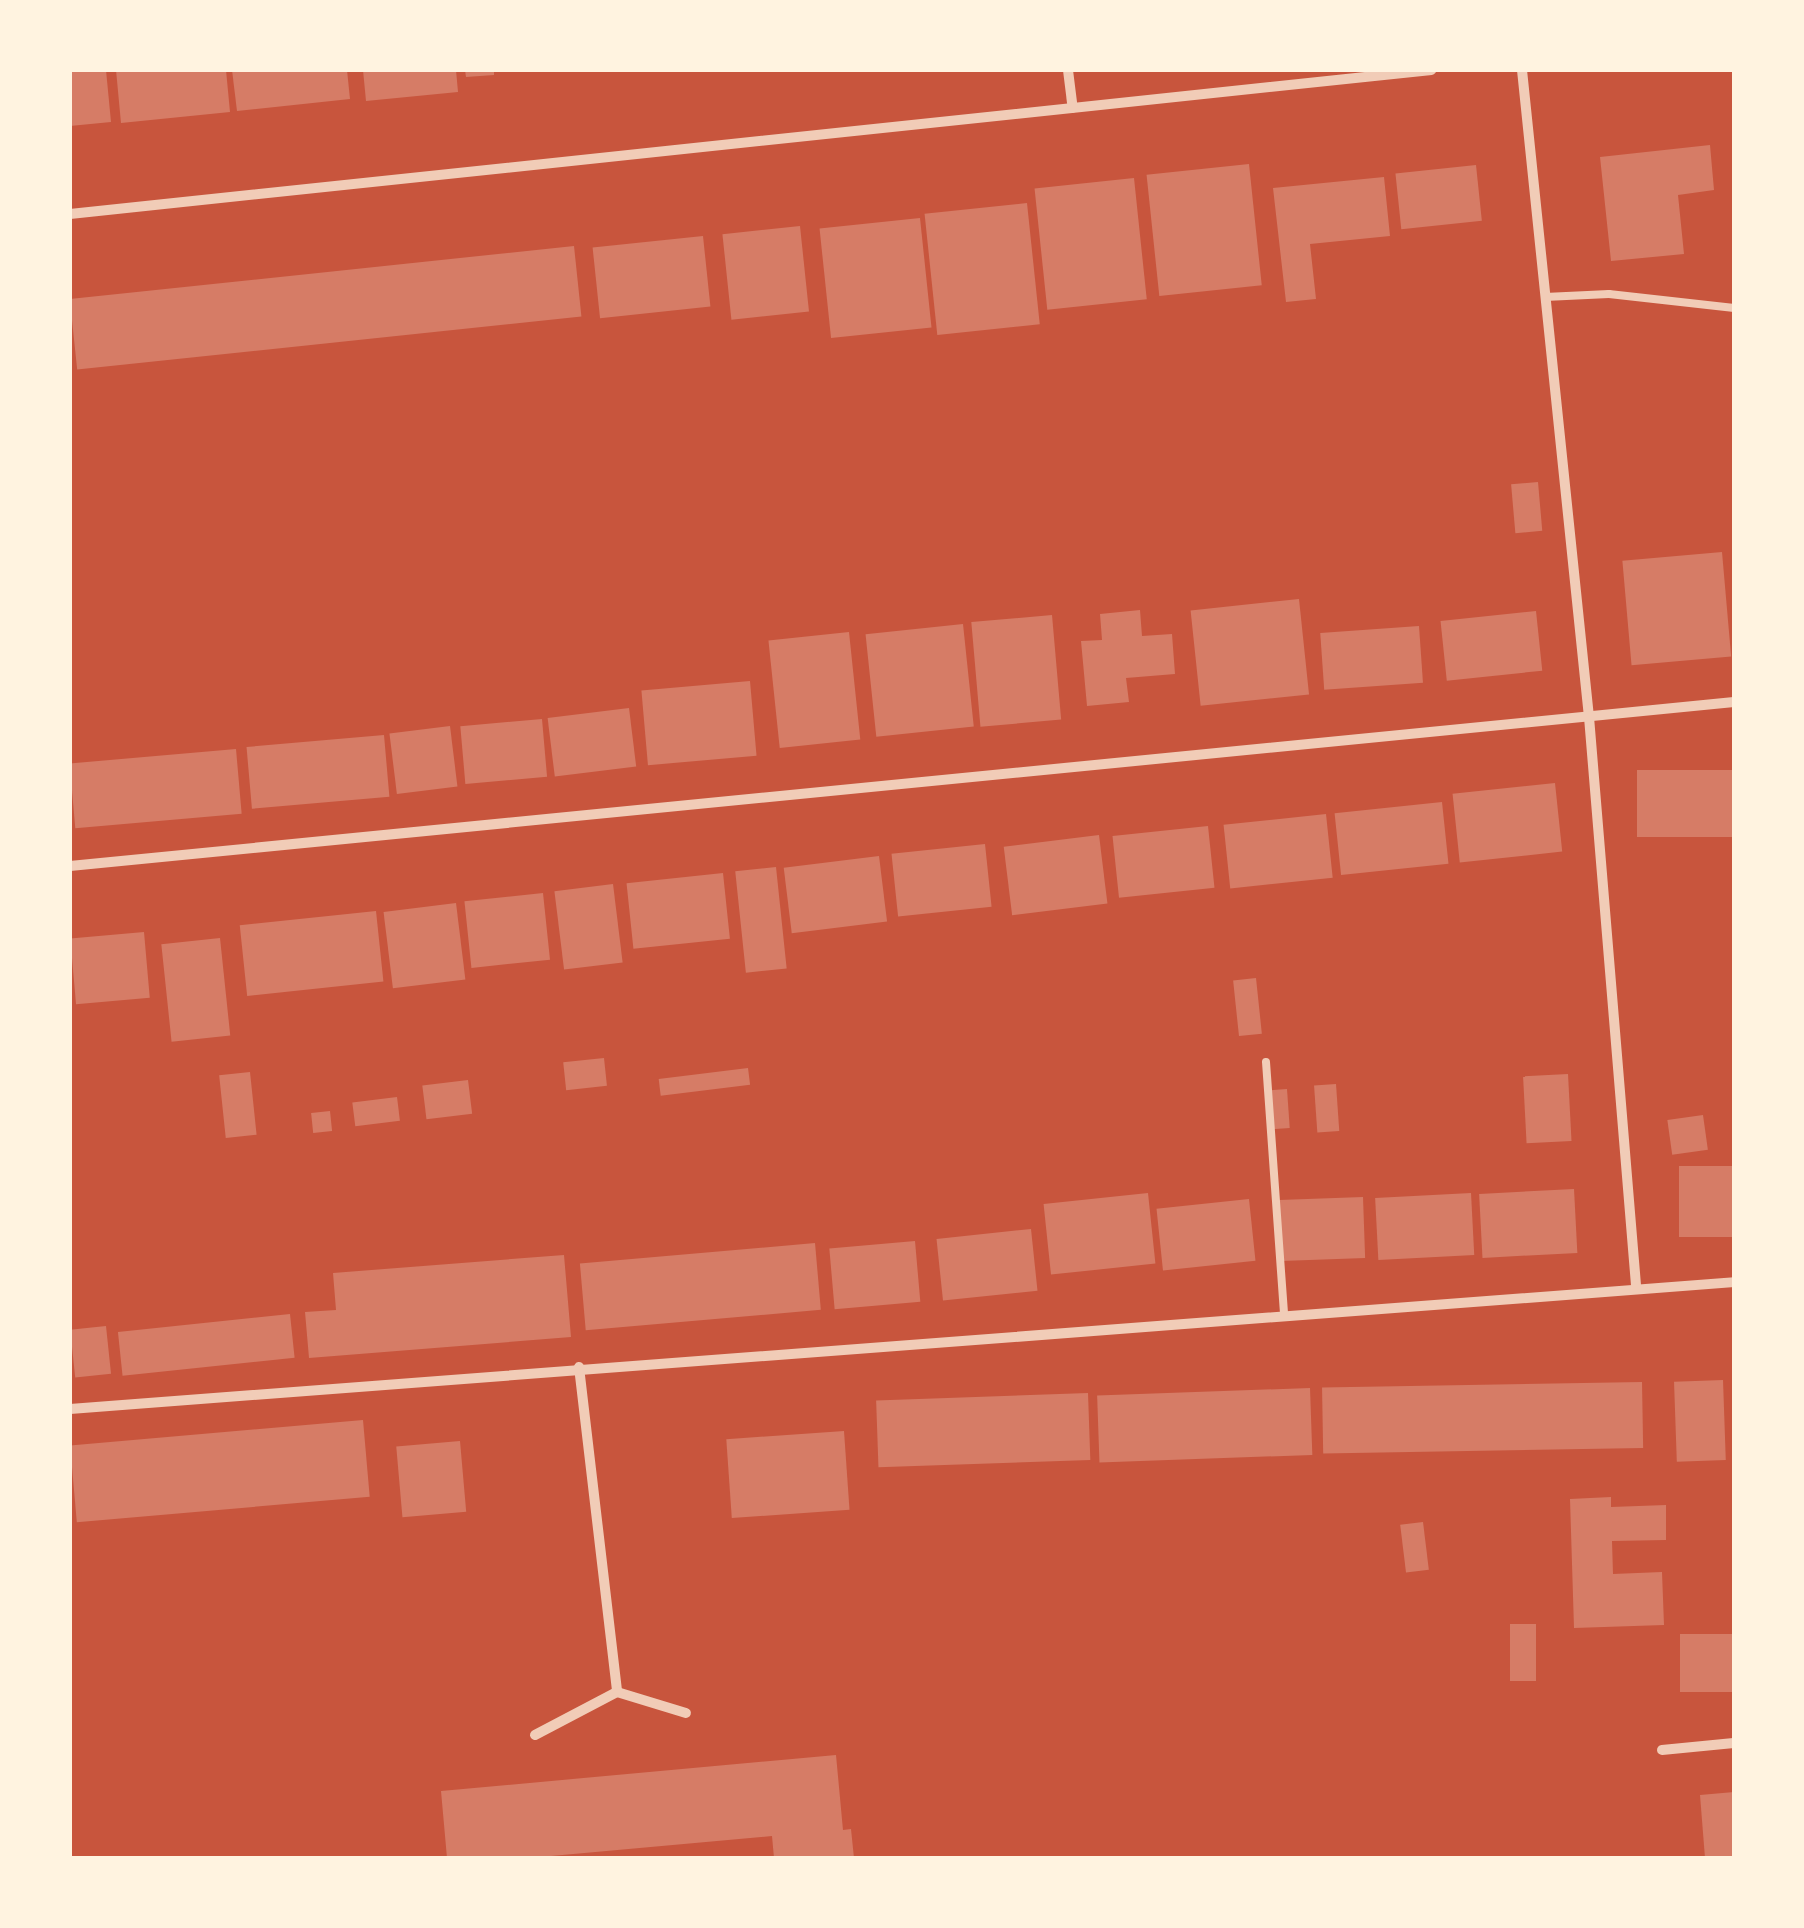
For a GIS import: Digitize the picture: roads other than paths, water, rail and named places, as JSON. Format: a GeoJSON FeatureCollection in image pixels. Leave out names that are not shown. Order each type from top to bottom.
{"type":"FeatureCollection","features":[{"type":"Feature","properties":{"kind":"street"},"geometry":{"type":"LineString","coordinates":[[1068,70],[1074,108]]}},
{"type":"Feature","properties":{"kind":"street"},"geometry":{"type":"LineString","coordinates":[[70,214],[1431,70]]}},
{"type":"Feature","properties":{"kind":"street"},"geometry":{"type":"LineString","coordinates":[[1522,70],[1589,716],[1636,1284]]}},
{"type":"Feature","properties":{"kind":"street"},"geometry":{"type":"LineString","coordinates":[[70,866],[1734,702]]}},
{"type":"Feature","properties":{"kind":"street"},"geometry":{"type":"LineString","coordinates":[[70,1409],[1636,1284],[1734,1282]]}},
{"type":"Feature","properties":{"kind":"street"},"geometry":{"type":"LineString","coordinates":[[579,1367],[616,1692]]}},
{"type":"Feature","properties":{"kind":"street"},"geometry":{"type":"LineString","coordinates":[[535,1735],[616,1692],[686,1712]]}},
{"type":"Feature","properties":{"kind":"street"},"geometry":{"type":"LineString","coordinates":[[1662,1750],[1734,1744]]}},
{"type":"Feature","properties":{"kind":"lane"},"geometry":{"type":"LineString","coordinates":[[1546,297],[1609,294],[1734,308]]}},
{"type":"Feature","properties":{"kind":"lane"},"geometry":{"type":"LineString","coordinates":[[1266,1062],[1284,1312]]}}]}
